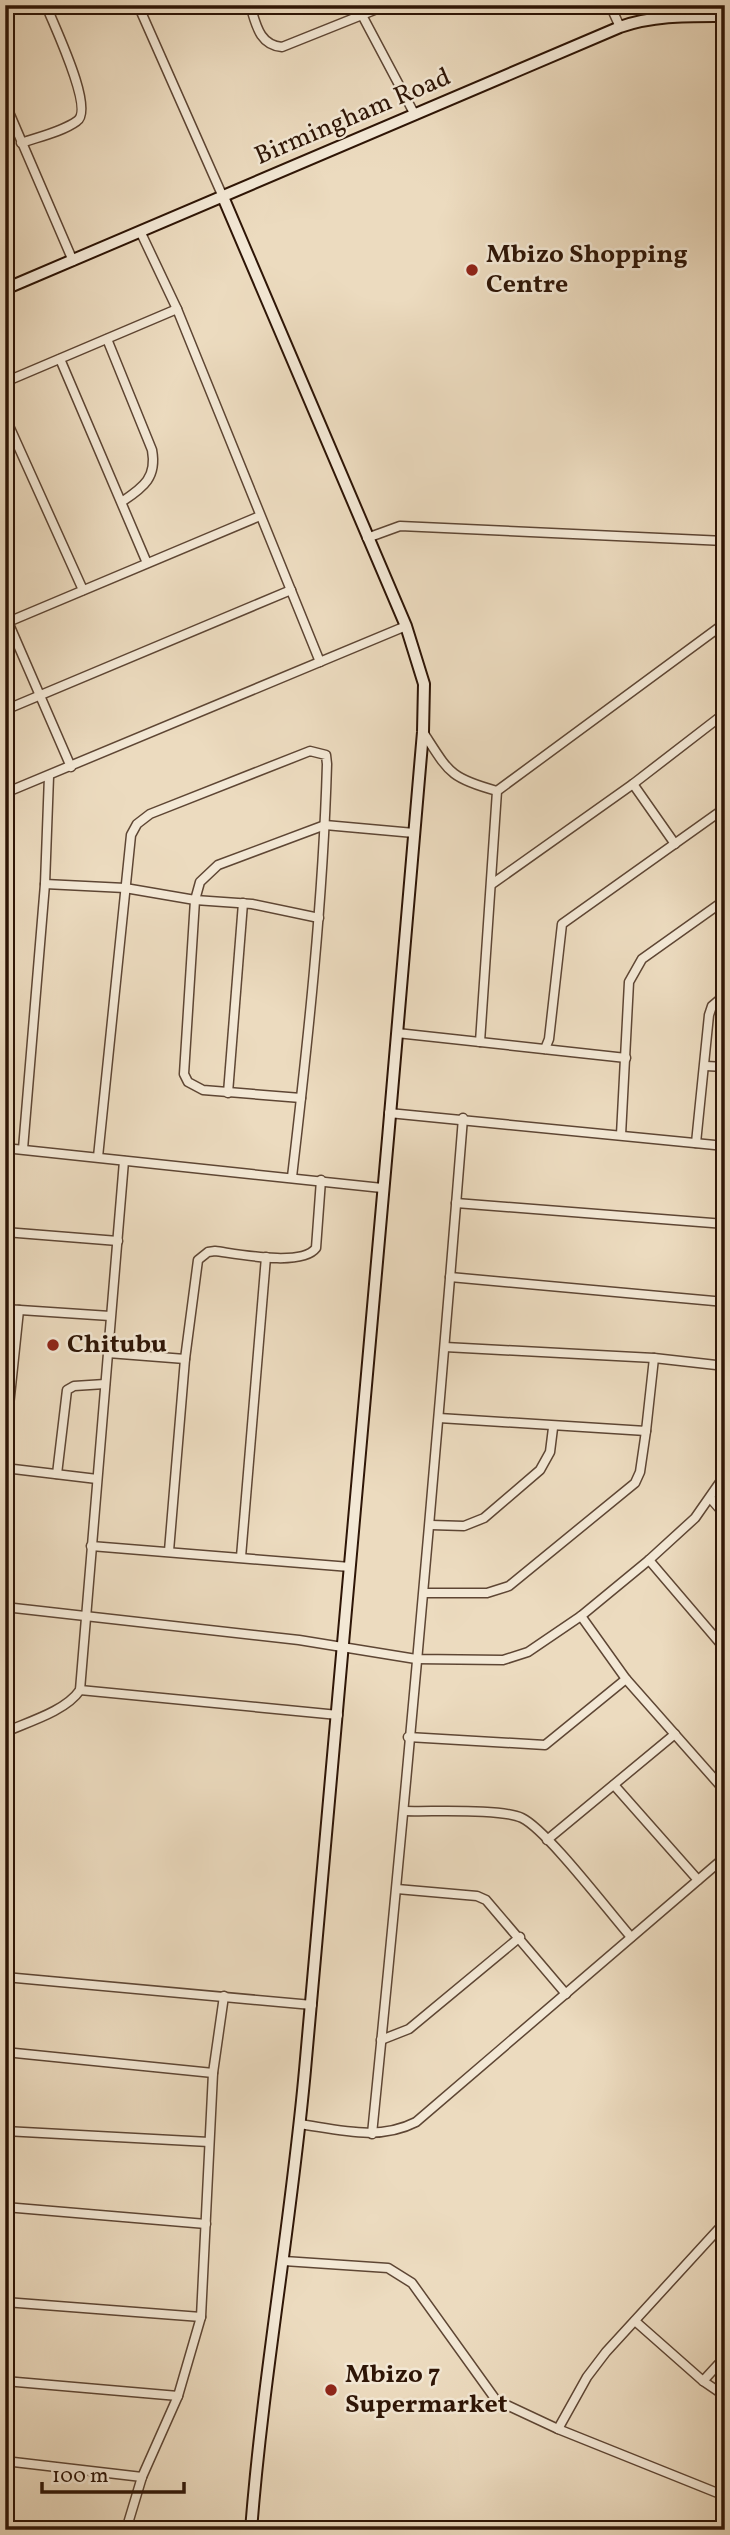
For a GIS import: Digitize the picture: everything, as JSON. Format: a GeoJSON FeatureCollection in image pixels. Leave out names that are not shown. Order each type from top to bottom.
{"type":"FeatureCollection","features":[{"type":"Feature","properties":{"kind":"street"},"geometry":{"type":"LineString","coordinates":[[21,143],[77,121],[83,111],[80,91],[46,5]]}},
{"type":"Feature","properties":{"kind":"street"},"geometry":{"type":"LineString","coordinates":[[138,5],[406,626],[424,684],[423,732],[312,2004],[284,2262],[264,2394],[251,2530]]}},
{"type":"Feature","properties":{"kind":"street"},"geometry":{"type":"LineString","coordinates":[[250,5],[261,37],[274,46],[282,47],[387,5]]}},
{"type":"Feature","properties":{"kind":"street"},"geometry":{"type":"LineString","coordinates":[[610,5],[620,27]]}},
{"type":"Feature","properties":{"kind":"street"},"geometry":{"type":"LineString","coordinates":[[363,16],[415,115]]}},
{"type":"Feature","properties":{"kind":"street","name":"Birmingham Road"},"geometry":{"type":"LineString","coordinates":[[5,289],[620,27],[639,20],[673,16],[725,16]]}},
{"type":"Feature","properties":{"kind":"street"},"geometry":{"type":"LineString","coordinates":[[5,103],[73,261]]}},
{"type":"Feature","properties":{"kind":"street"},"geometry":{"type":"LineString","coordinates":[[141,233],[177,309],[320,662]]}},
{"type":"Feature","properties":{"kind":"street"},"geometry":{"type":"LineString","coordinates":[[5,382],[177,309]]}},
{"type":"Feature","properties":{"kind":"street"},"geometry":{"type":"LineString","coordinates":[[107,339],[152,450],[155,465],[145,486],[123,501]]}},
{"type":"Feature","properties":{"kind":"street"},"geometry":{"type":"LineString","coordinates":[[60,359],[123,501],[147,563]]}},
{"type":"Feature","properties":{"kind":"street"},"geometry":{"type":"LineString","coordinates":[[5,417],[83,590]]}},
{"type":"Feature","properties":{"kind":"street"},"geometry":{"type":"LineString","coordinates":[[71,767],[7,619],[260,516]]}},
{"type":"Feature","properties":{"kind":"street"},"geometry":{"type":"LineString","coordinates":[[367,538],[400,526],[725,541]]}},
{"type":"Feature","properties":{"kind":"street"},"geometry":{"type":"LineString","coordinates":[[5,710],[291,590]]}},
{"type":"Feature","properties":{"kind":"street"},"geometry":{"type":"LineString","coordinates":[[497,791],[725,623]]}},
{"type":"Feature","properties":{"kind":"street"},"geometry":{"type":"LineString","coordinates":[[5,793],[406,626]]}},
{"type":"Feature","properties":{"kind":"street"},"geometry":{"type":"LineString","coordinates":[[492,884],[633,784],[725,713]]}},
{"type":"Feature","properties":{"kind":"street"},"geometry":{"type":"LineString","coordinates":[[423,732],[452,775],[467,783],[497,791]]}},
{"type":"Feature","properties":{"kind":"street"},"geometry":{"type":"LineString","coordinates":[[98,1157],[131,835],[137,824],[150,814],[310,751],[326,755],[325,825],[319,918],[292,1177]]}},
{"type":"Feature","properties":{"kind":"street"},"geometry":{"type":"LineString","coordinates":[[23,1149],[45,884],[49,776]]}},
{"type":"Feature","properties":{"kind":"street"},"geometry":{"type":"LineString","coordinates":[[633,784],[675,844]]}},
{"type":"Feature","properties":{"kind":"street"},"geometry":{"type":"LineString","coordinates":[[480,1042],[497,791]]}},
{"type":"Feature","properties":{"kind":"street"},"geometry":{"type":"LineString","coordinates":[[545,1049],[549,1039],[562,924],[725,808]]}},
{"type":"Feature","properties":{"kind":"street"},"geometry":{"type":"LineString","coordinates":[[301,1098],[195,1088],[184,1074],[195,900],[201,882],[218,865],[325,825],[414,833]]}},
{"type":"Feature","properties":{"kind":"street"},"geometry":{"type":"LineString","coordinates":[[45,884],[125,888],[195,900],[243,903],[319,918]]}},
{"type":"Feature","properties":{"kind":"street"},"geometry":{"type":"LineString","coordinates":[[621,1135],[629,982],[633,970],[642,959],[725,900]]}},
{"type":"Feature","properties":{"kind":"street"},"geometry":{"type":"LineString","coordinates":[[228,1093],[243,903]]}},
{"type":"Feature","properties":{"kind":"street"},"geometry":{"type":"LineString","coordinates":[[696,1143],[706,1066],[709,1015],[712,1006],[725,995]]}},
{"type":"Feature","properties":{"kind":"street"},"geometry":{"type":"LineString","coordinates":[[397,1033],[625,1058]]}},
{"type":"Feature","properties":{"kind":"street"},"geometry":{"type":"LineString","coordinates":[[706,1066],[725,1067]]}},
{"type":"Feature","properties":{"kind":"street"},"geometry":{"type":"LineString","coordinates":[[389,1113],[463,1118],[725,1146]]}},
{"type":"Feature","properties":{"kind":"street"},"geometry":{"type":"LineString","coordinates":[[372,2134],[405,1811],[408,1737],[425,1593],[463,1118]]}},
{"type":"Feature","properties":{"kind":"street"},"geometry":{"type":"LineString","coordinates":[[5,1148],[382,1188]]}},
{"type":"Feature","properties":{"kind":"street"},"geometry":{"type":"LineString","coordinates":[[5,1732],[58,1707],[75,1697],[80,1690],[124,1161]]}},
{"type":"Feature","properties":{"kind":"street"},"geometry":{"type":"LineString","coordinates":[[169,1551],[185,1359],[198,1259],[215,1251],[298,1258],[312,1254],[317,1248],[321,1180]]}},
{"type":"Feature","properties":{"kind":"street"},"geometry":{"type":"LineString","coordinates":[[456,1203],[725,1224]]}},
{"type":"Feature","properties":{"kind":"street"},"geometry":{"type":"LineString","coordinates":[[5,1232],[118,1241]]}},
{"type":"Feature","properties":{"kind":"street"},"geometry":{"type":"LineString","coordinates":[[241,1557],[266,1257]]}},
{"type":"Feature","properties":{"kind":"street"},"geometry":{"type":"LineString","coordinates":[[450,1278],[725,1302]]}},
{"type":"Feature","properties":{"kind":"street"},"geometry":{"type":"LineString","coordinates":[[5,1309],[110,1316]]}},
{"type":"Feature","properties":{"kind":"street"},"geometry":{"type":"LineString","coordinates":[[5,1444],[19,1310]]}},
{"type":"Feature","properties":{"kind":"street"},"geometry":{"type":"LineString","coordinates":[[445,1347],[654,1358],[725,1366]]}},
{"type":"Feature","properties":{"kind":"street"},"geometry":{"type":"LineString","coordinates":[[108,1353],[185,1359]]}},
{"type":"Feature","properties":{"kind":"street"},"geometry":{"type":"LineString","coordinates":[[425,1593],[487,1593],[509,1586],[635,1483],[640,1472],[654,1358]]}},
{"type":"Feature","properties":{"kind":"street"},"geometry":{"type":"LineString","coordinates":[[57,1474],[67,1390],[74,1386],[105,1384]]}},
{"type":"Feature","properties":{"kind":"street"},"geometry":{"type":"LineString","coordinates":[[439,1418],[646,1431]]}},
{"type":"Feature","properties":{"kind":"street"},"geometry":{"type":"LineString","coordinates":[[430,1525],[464,1526],[484,1518],[540,1470],[550,1452],[553,1427]]}},
{"type":"Feature","properties":{"kind":"street"},"geometry":{"type":"LineString","coordinates":[[5,1468],[97,1479]]}},
{"type":"Feature","properties":{"kind":"street"},"geometry":{"type":"LineString","coordinates":[[5,1607],[299,1640],[416,1659],[492,1661],[516,1657],[580,1616],[649,1560],[695,1518],[711,1499],[725,1475]]}},
{"type":"Feature","properties":{"kind":"street"},"geometry":{"type":"LineString","coordinates":[[711,1499],[725,1515]]}},
{"type":"Feature","properties":{"kind":"street"},"geometry":{"type":"LineString","coordinates":[[91,1546],[350,1567]]}},
{"type":"Feature","properties":{"kind":"street"},"geometry":{"type":"LineString","coordinates":[[649,1560],[725,1649]]}},
{"type":"Feature","properties":{"kind":"street"},"geometry":{"type":"LineString","coordinates":[[580,1616],[625,1679],[725,1791]]}},
{"type":"Feature","properties":{"kind":"street"},"geometry":{"type":"LineString","coordinates":[[408,1737],[545,1745],[625,1679]]}},
{"type":"Feature","properties":{"kind":"street"},"geometry":{"type":"LineString","coordinates":[[80,1690],[338,1715]]}},
{"type":"Feature","properties":{"kind":"street"},"geometry":{"type":"LineString","coordinates":[[547,1840],[675,1734]]}},
{"type":"Feature","properties":{"kind":"street"},"geometry":{"type":"LineString","coordinates":[[614,1785],[698,1880]]}},
{"type":"Feature","properties":{"kind":"street"},"geometry":{"type":"LineString","coordinates":[[405,1811],[515,1816],[524,1819],[547,1840],[631,1937]]}},
{"type":"Feature","properties":{"kind":"street"},"geometry":{"type":"LineString","coordinates":[[300,2124],[372,2134],[388,2133],[416,2122],[725,1857]]}},
{"type":"Feature","properties":{"kind":"street"},"geometry":{"type":"LineString","coordinates":[[397,1889],[477,1896],[493,1905],[566,1994]]}},
{"type":"Feature","properties":{"kind":"street"},"geometry":{"type":"LineString","coordinates":[[381,2040],[408,2029],[520,1937]]}},
{"type":"Feature","properties":{"kind":"street"},"geometry":{"type":"LineString","coordinates":[[5,1976],[312,2004]]}},
{"type":"Feature","properties":{"kind":"street"},"geometry":{"type":"LineString","coordinates":[[126,2530],[142,2477],[178,2396],[201,2317],[213,2073],[224,1996]]}},
{"type":"Feature","properties":{"kind":"street"},"geometry":{"type":"LineString","coordinates":[[5,2052],[213,2073]]}},
{"type":"Feature","properties":{"kind":"street"},"geometry":{"type":"LineString","coordinates":[[5,2131],[209,2142]]}},
{"type":"Feature","properties":{"kind":"street"},"geometry":{"type":"LineString","coordinates":[[5,2207],[206,2224]]}},
{"type":"Feature","properties":{"kind":"street"},"geometry":{"type":"LineString","coordinates":[[558,2429],[587,2377],[725,2222]]}},
{"type":"Feature","properties":{"kind":"street"},"geometry":{"type":"LineString","coordinates":[[284,2262],[388,2268],[399,2273],[411,2283],[496,2400],[558,2429],[725,2496]]}},
{"type":"Feature","properties":{"kind":"street"},"geometry":{"type":"LineString","coordinates":[[5,2302],[201,2317]]}},
{"type":"Feature","properties":{"kind":"street"},"geometry":{"type":"LineString","coordinates":[[635,2320],[703,2381],[725,2396]]}},
{"type":"Feature","properties":{"kind":"street"},"geometry":{"type":"LineString","coordinates":[[703,2381],[725,2357]]}},
{"type":"Feature","properties":{"kind":"street"},"geometry":{"type":"LineString","coordinates":[[5,2381],[178,2396]]}},
{"type":"Feature","properties":{"kind":"street"},"geometry":{"type":"LineString","coordinates":[[5,2461],[142,2477]]}},
{"type":"Feature","properties":{"kind":"place","name":"Mbizo Shopping Centre"},"geometry":{"type":"Point","coordinates":[472,270]}},
{"type":"Feature","properties":{"kind":"place","name":"Chitubu"},"geometry":{"type":"Point","coordinates":[53,1345]}},
{"type":"Feature","properties":{"kind":"place","name":"Mbizo 7 Supermarket"},"geometry":{"type":"Point","coordinates":[331,2390]}}]}
